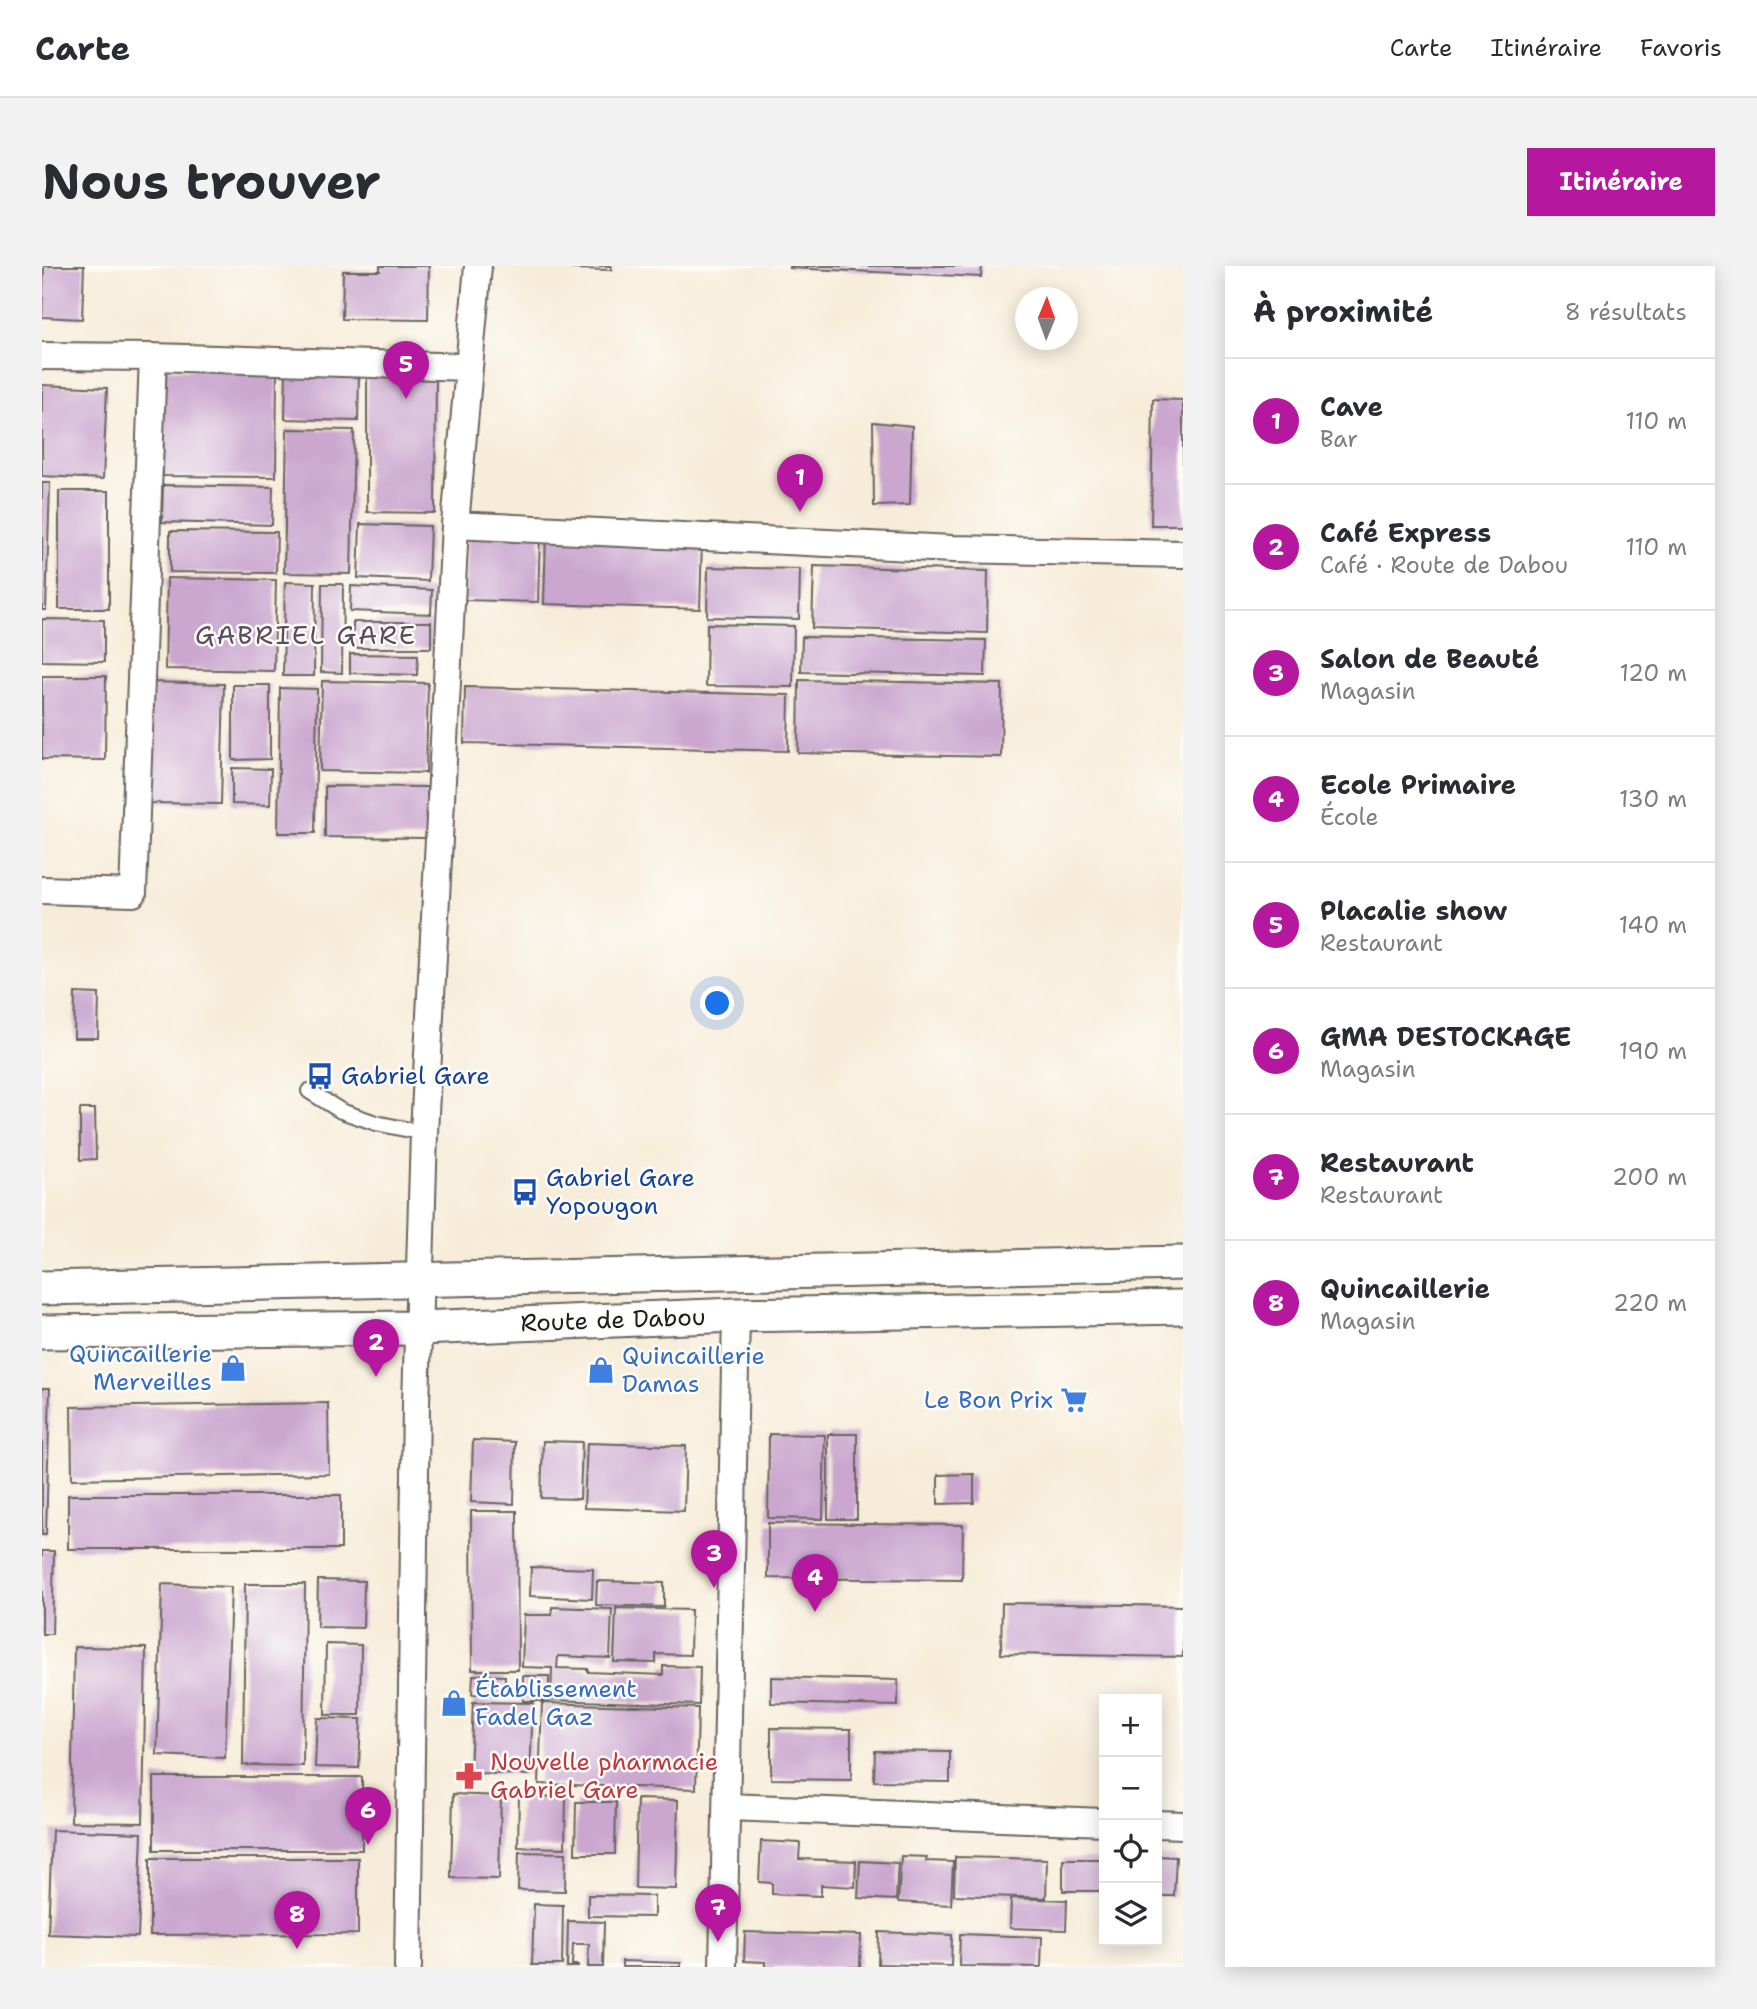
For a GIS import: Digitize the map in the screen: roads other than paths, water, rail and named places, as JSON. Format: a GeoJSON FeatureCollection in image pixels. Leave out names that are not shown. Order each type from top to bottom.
{"type":"FeatureCollection","features":[{"type":"Feature","properties":{"kind":"street"},"geometry":{"type":"LineString","coordinates":[[408,1967],[419,1280],[424,1133],[454,525],[478,266]]}},
{"type":"Feature","properties":{"kind":"street"},"geometry":{"type":"LineString","coordinates":[[42,356],[153,357],[469,368]]}},
{"type":"Feature","properties":{"kind":"street"},"geometry":{"type":"LineString","coordinates":[[42,890],[133,893],[153,357]]}},
{"type":"Feature","properties":{"kind":"street"},"geometry":{"type":"LineString","coordinates":[[454,525],[939,548],[1183,554]]}},
{"type":"Feature","properties":{"kind":"street","name":"Route de Dabou"},"geometry":{"type":"LineString","coordinates":[[42,1288],[1183,1263]]}},
{"type":"Feature","properties":{"kind":"street","name":"Route de Dabou"},"geometry":{"type":"LineString","coordinates":[[42,1332],[419,1328],[736,1315],[1183,1307]]}},
{"type":"Feature","properties":{"kind":"street"},"geometry":{"type":"LineString","coordinates":[[723,1967],[736,1315]]}},
{"type":"Feature","properties":{"kind":"street"},"geometry":{"type":"LineString","coordinates":[[728,1807],[1099,1822]]}},
{"type":"Feature","properties":{"kind":"street"},"geometry":{"type":"LineString","coordinates":[[1162,1824],[1183,1825]]}},
{"type":"Feature","properties":{"kind":"lane"},"geometry":{"type":"LineString","coordinates":[[309,1090],[341,1111],[376,1124],[424,1133]]}},
{"type":"Feature","properties":{"kind":"place","name":"Placalie show"},"geometry":{"type":"Point","coordinates":[406,399]}},
{"type":"Feature","properties":{"kind":"place","name":"Cave"},"geometry":{"type":"Point","coordinates":[800,512]}},
{"type":"Feature","properties":{"kind":"place","name":"Gabriel Gare"},"geometry":{"type":"Point","coordinates":[320,1076]}},
{"type":"Feature","properties":{"kind":"place","name":"Gabriel Gare Yopougon"},"geometry":{"type":"Point","coordinates":[525,1192]}},
{"type":"Feature","properties":{"kind":"place","name":"Quincaillerie Merveilles"},"geometry":{"type":"Point","coordinates":[233,1368]}},
{"type":"Feature","properties":{"kind":"place","name":"Quincaillerie Damas"},"geometry":{"type":"Point","coordinates":[601,1370]}},
{"type":"Feature","properties":{"kind":"place","name":"Café Express"},"geometry":{"type":"Point","coordinates":[376,1377]}},
{"type":"Feature","properties":{"kind":"place","name":"Le Bon Prix"},"geometry":{"type":"Point","coordinates":[1074,1400]}},
{"type":"Feature","properties":{"kind":"place","name":"Salon de Beauté"},"geometry":{"type":"Point","coordinates":[714,1588]}},
{"type":"Feature","properties":{"kind":"place","name":"Ecole Primaire"},"geometry":{"type":"Point","coordinates":[815,1612]}},
{"type":"Feature","properties":{"kind":"place","name":"Établissement Fadel Gaz"},"geometry":{"type":"Point","coordinates":[454,1703]}},
{"type":"Feature","properties":{"kind":"place","name":"Nouvelle pharmacie Gabriel Gare"},"geometry":{"type":"Point","coordinates":[469,1776]}},
{"type":"Feature","properties":{"kind":"place","name":"GMA DESTOCKAGE"},"geometry":{"type":"Point","coordinates":[368,1845]}},
{"type":"Feature","properties":{"kind":"place","name":"Restaurant"},"geometry":{"type":"Point","coordinates":[718,1942]}},
{"type":"Feature","properties":{"kind":"place","name":"Quincaillerie"},"geometry":{"type":"Point","coordinates":[297,1949]}},
{"type":"Feature","properties":{"kind":"district","name":"GABRIEL GARE"},"geometry":{"type":"Point","coordinates":[306,635]}}]}
